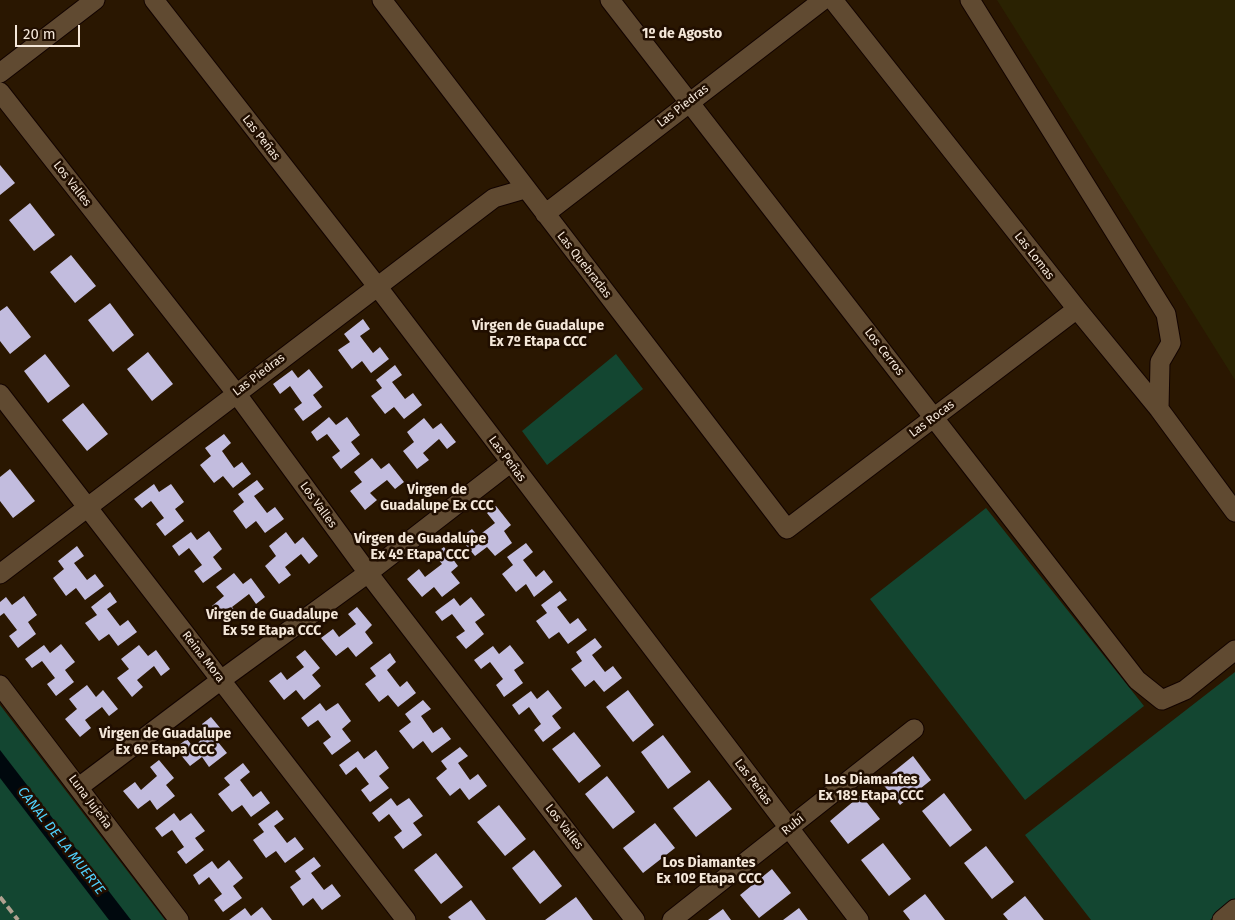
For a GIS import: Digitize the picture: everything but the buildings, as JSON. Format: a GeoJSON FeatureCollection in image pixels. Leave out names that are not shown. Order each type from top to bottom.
{"type":"FeatureCollection","features":[{"type":"Feature","properties":{"kind":"street"},"geometry":{"type":"LineString","coordinates":[[0,73],[95,0]]}},
{"type":"Feature","properties":{"kind":"street","name":"Las Peñas"},"geometry":{"type":"LineString","coordinates":[[154,0],[377,286],[859,920]]}},
{"type":"Feature","properties":{"kind":"street","name":"Las Quebradas"},"geometry":{"type":"LineString","coordinates":[[382,0],[787,529]]}},
{"type":"Feature","properties":{"kind":"street","name":"Los Cerros"},"geometry":{"type":"LineString","coordinates":[[610,0],[935,416],[1137,680],[1162,700],[1185,690],[1235,650]]}},
{"type":"Feature","properties":{"kind":"street","name":"Las Piedras"},"geometry":{"type":"LineString","coordinates":[[545,214],[823,0]]}},
{"type":"Feature","properties":{"kind":"street","name":"Las Lomas"},"geometry":{"type":"LineString","coordinates":[[833,0],[1159,410],[1235,512]]}},
{"type":"Feature","properties":{"kind":"street"},"geometry":{"type":"LineString","coordinates":[[970,0],[1166,314],[1170,343],[1160,362],[1159,410]]}},
{"type":"Feature","properties":{"kind":"street","name":"Los Valles"},"geometry":{"type":"LineString","coordinates":[[0,92],[236,393],[368,573],[635,920]]}},
{"type":"Feature","properties":{"kind":"street","name":"Las Piedras"},"geometry":{"type":"LineString","coordinates":[[0,574],[494,198],[525,189]]}},
{"type":"Feature","properties":{"kind":"street","name":"Las Rocas"},"geometry":{"type":"LineString","coordinates":[[787,529],[1077,309]]}},
{"type":"Feature","properties":{"kind":"street","name":"Reina Mora"},"geometry":{"type":"LineString","coordinates":[[0,394],[221,680],[400,918]]}},
{"type":"Feature","properties":{"kind":"street"},"geometry":{"type":"LineString","coordinates":[[79,787],[368,573],[510,463]]}},
{"type":"Feature","properties":{"kind":"street","name":"Luna Jujeña"},"geometry":{"type":"LineString","coordinates":[[0,685],[180,920]]}},
{"type":"Feature","properties":{"kind":"street","name":"Rubí"},"geometry":{"type":"LineString","coordinates":[[672,920],[914,729]]}},
{"type":"Feature","properties":{"kind":"street"},"geometry":{"type":"LineString","coordinates":[[1222,920],[1235,909]]}},
{"type":"Feature","properties":{"kind":"green space"},"geometry":{"type":"Polygon","coordinates":[[[616,354],[643,389],[547,465],[522,431],[616,354]]]}},
{"type":"Feature","properties":{"kind":"green space"},"geometry":{"type":"Polygon","coordinates":[[[986,508],[1144,706],[1025,800],[870,599],[986,508]]]}},
{"type":"Feature","properties":{"kind":"green space"},"geometry":{"type":"Polygon","coordinates":[[[1235,672],[1235,899],[1210,920],[1091,920],[1025,835],[1235,672]]]}},
{"type":"Feature","properties":{"kind":"green space"},"geometry":{"type":"Polygon","coordinates":[[[0,705],[165,920],[0,920],[0,705]]]}},
{"type":"Feature","properties":{"kind":"sand"},"geometry":{"type":"Polygon","coordinates":[[[997,0],[1235,0],[1235,380],[997,0]]]}},
{"type":"Feature","properties":{"kind":"water","name":"CANAL DE LA MUERTE"},"geometry":{"type":"Polygon","coordinates":[[[0,750],[131,920],[109,920],[0,778],[0,750]]]}},
{"type":"Feature","properties":{"kind":"railway"},"geometry":{"type":"LineString","coordinates":[[0,897],[18,920]]}},
{"type":"Feature","properties":{"kind":"district","name":"1º de Agosto"},"geometry":{"type":"Point","coordinates":[682,34]}},
{"type":"Feature","properties":{"kind":"district","name":"Virgen de Guadalupe Ex 7º Etapa CCC"},"geometry":{"type":"Point","coordinates":[538,334]}},
{"type":"Feature","properties":{"kind":"district","name":"Virgen de Guadalupe Ex CCC"},"geometry":{"type":"Point","coordinates":[437,498]}},
{"type":"Feature","properties":{"kind":"district","name":"Virgen de Guadalupe Ex 4º Etapa CCC"},"geometry":{"type":"Point","coordinates":[420,548]}},
{"type":"Feature","properties":{"kind":"district","name":"Virgen de Guadalupe Ex 5º Etapa CCC"},"geometry":{"type":"Point","coordinates":[272,624]}},
{"type":"Feature","properties":{"kind":"district","name":"Virgen de Guadalupe Ex 6º Etapa CCC"},"geometry":{"type":"Point","coordinates":[165,742]}},
{"type":"Feature","properties":{"kind":"district","name":"Los Diamantes Ex 18º Etapa CCC"},"geometry":{"type":"Point","coordinates":[871,788]}},
{"type":"Feature","properties":{"kind":"district","name":"Los Diamantes Ex 10º Etapa CCC"},"geometry":{"type":"Point","coordinates":[709,872]}}]}
